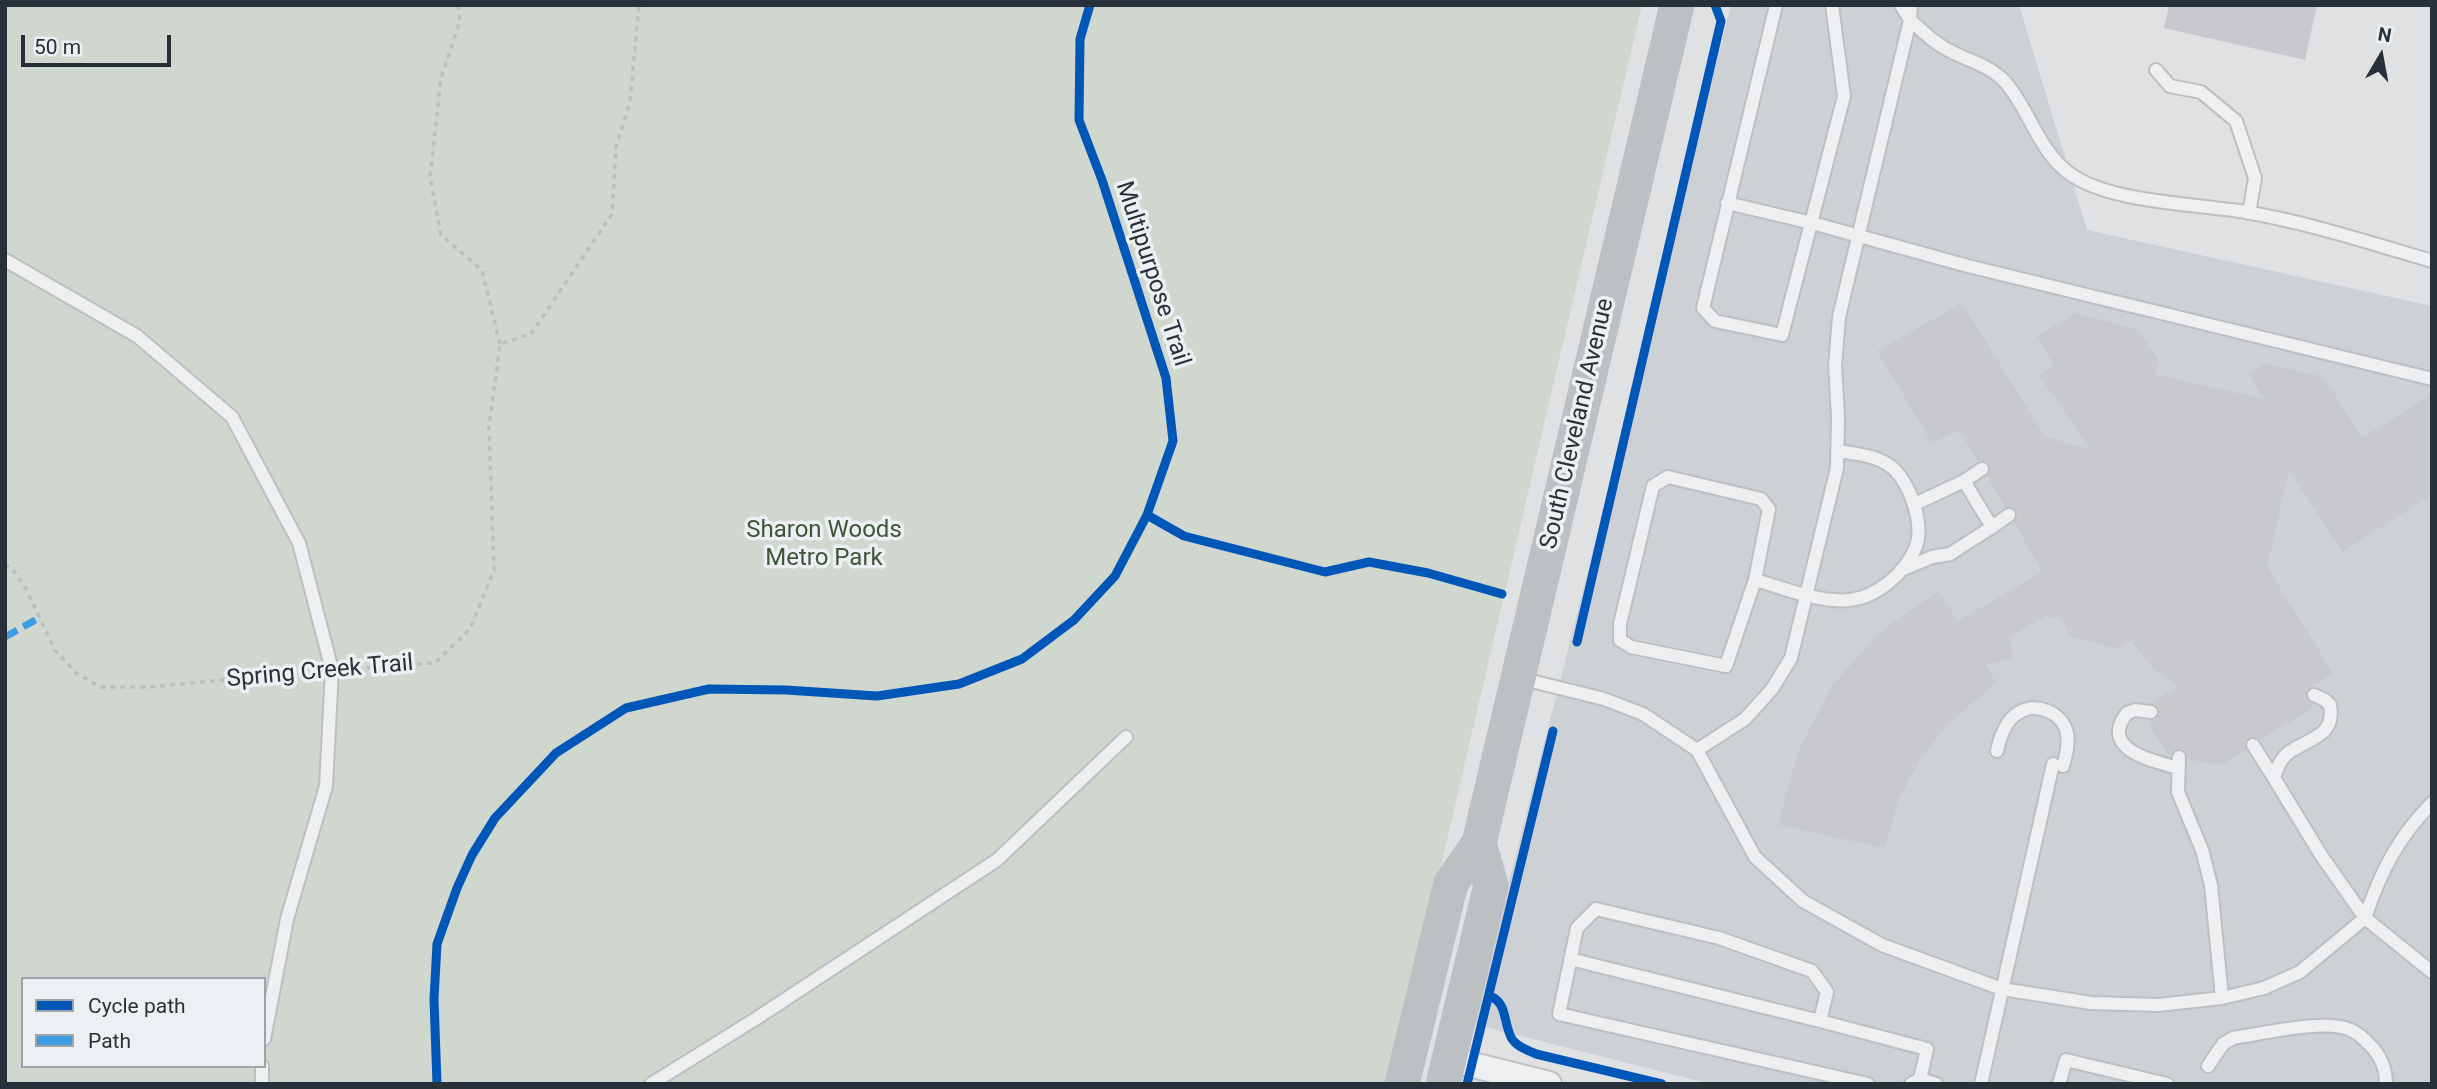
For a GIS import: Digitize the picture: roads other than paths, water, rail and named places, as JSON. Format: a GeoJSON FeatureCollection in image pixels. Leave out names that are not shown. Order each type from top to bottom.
{"type":"FeatureCollection","features":[{"type":"Feature","properties":{"kind":"main road","name":"South Cleveland Avenue"},"geometry":{"type":"LineString","coordinates":[[1402,1084],[1451,883],[1479,843],[1677,5]]}},
{"type":"Feature","properties":{"kind":"main road","name":"South Cleveland Avenue"},"geometry":{"type":"LineString","coordinates":[[1446,1072],[1491,885],[1479,843]]}},
{"type":"Feature","properties":{"kind":"street"},"geometry":{"type":"LineString","coordinates":[[1446,1072],[1549,1084]]}},
{"type":"Feature","properties":{"kind":"lane"},"geometry":{"type":"LineString","coordinates":[[1776,5],[1703,307],[1715,321],[1782,335],[1844,96],[1832,5]]}},
{"type":"Feature","properties":{"kind":"lane"},"geometry":{"type":"LineString","coordinates":[[1901,5],[1910,20],[1943,48],[1984,65],[2005,82],[2022,104],[2039,141],[2057,162],[2078,179],[2111,193],[2249,213],[2332,232],[2432,261]]}},
{"type":"Feature","properties":{"kind":"lane"},"geometry":{"type":"LineString","coordinates":[[1697,750],[1745,719],[1772,689],[1791,658],[1837,468],[1839,417],[1835,366],[1839,317],[1910,20],[1911,5]]}},
{"type":"Feature","properties":{"kind":"lane"},"geometry":{"type":"LineString","coordinates":[[2156,70],[2170,86],[2201,92],[2236,121],[2255,178],[2249,213]]}},
{"type":"Feature","properties":{"kind":"lane"},"geometry":{"type":"LineString","coordinates":[[1727,203],[1812,223],[1968,266],[2432,380]]}},
{"type":"Feature","properties":{"kind":"lane"},"geometry":{"type":"LineString","coordinates":[[5,260],[137,336],[232,417],[299,543],[332,670],[326,786],[287,919],[266,1029]]}},
{"type":"Feature","properties":{"kind":"lane"},"geometry":{"type":"LineString","coordinates":[[1755,580],[1807,594],[1849,600],[1867,596],[1885,586],[1915,549],[1919,525],[1914,504],[1895,470],[1874,458],[1838,451]]}},
{"type":"Feature","properties":{"kind":"lane"},"geometry":{"type":"LineString","coordinates":[[1914,504],[1964,481],[1982,469]]}},
{"type":"Feature","properties":{"kind":"lane"},"geometry":{"type":"LineString","coordinates":[[1668,477],[1761,499],[1769,509],[1755,580],[1726,666],[1631,647],[1620,640],[1620,624],[1653,486],[1668,477]]}},
{"type":"Feature","properties":{"kind":"lane"},"geometry":{"type":"LineString","coordinates":[[1964,481],[1992,527]]}},
{"type":"Feature","properties":{"kind":"lane"},"geometry":{"type":"LineString","coordinates":[[1900,570],[1932,557],[1950,554],[2009,515]]}},
{"type":"Feature","properties":{"kind":"lane"},"geometry":{"type":"LineString","coordinates":[[1519,678],[1604,699],[1643,714],[1697,750],[1755,857],[1803,901],[1882,945],[2002,989],[2091,1003],[2158,1005],[2222,998],[2264,988],[2300,972],[2365,918],[2376,883],[2390,855],[2432,803]]}},
{"type":"Feature","properties":{"kind":"lane"},"geometry":{"type":"LineString","coordinates":[[2274,778],[2287,754],[2325,732],[2330,722],[2330,705],[2314,695]]}},
{"type":"Feature","properties":{"kind":"lane"},"geometry":{"type":"LineString","coordinates":[[1981,1084],[2058,765],[2067,747],[2062,721],[2054,713],[2038,708],[2017,713],[2003,730],[1997,751]]}},
{"type":"Feature","properties":{"kind":"lane"},"geometry":{"type":"LineString","coordinates":[[2151,712],[2135,710],[2127,713],[2119,726],[2122,742],[2136,755],[2179,762],[2178,792],[2202,850],[2211,885],[2222,998]]}},
{"type":"Feature","properties":{"kind":"lane"},"geometry":{"type":"LineString","coordinates":[[651,1084],[757,1018],[997,860],[1126,737]]}},
{"type":"Feature","properties":{"kind":"lane"},"geometry":{"type":"LineString","coordinates":[[2253,745],[2321,855],[2365,918],[2432,972]]}},
{"type":"Feature","properties":{"kind":"lane"},"geometry":{"type":"LineString","coordinates":[[1820,1021],[1827,992],[1812,971],[1718,938],[1595,908],[1577,928],[1559,1014],[1868,1084]]}},
{"type":"Feature","properties":{"kind":"lane"},"geometry":{"type":"LineString","coordinates":[[1570,959],[1927,1049],[1916,1081],[1936,1084]]}},
{"type":"Feature","properties":{"kind":"lane"},"geometry":{"type":"LineString","coordinates":[[2207,1066],[2223,1044],[2234,1038],[2324,1025],[2335,1026],[2360,1035],[2377,1051],[2386,1073],[2386,1084]]}},
{"type":"Feature","properties":{"kind":"lane"},"geometry":{"type":"LineString","coordinates":[[2059,1084],[2066,1060],[2167,1084]]}},
{"type":"Feature","properties":{"kind":"park label","name":"Sharon Woods Metro Park"},"geometry":{"type":"Point","coordinates":[824,545]}}]}
